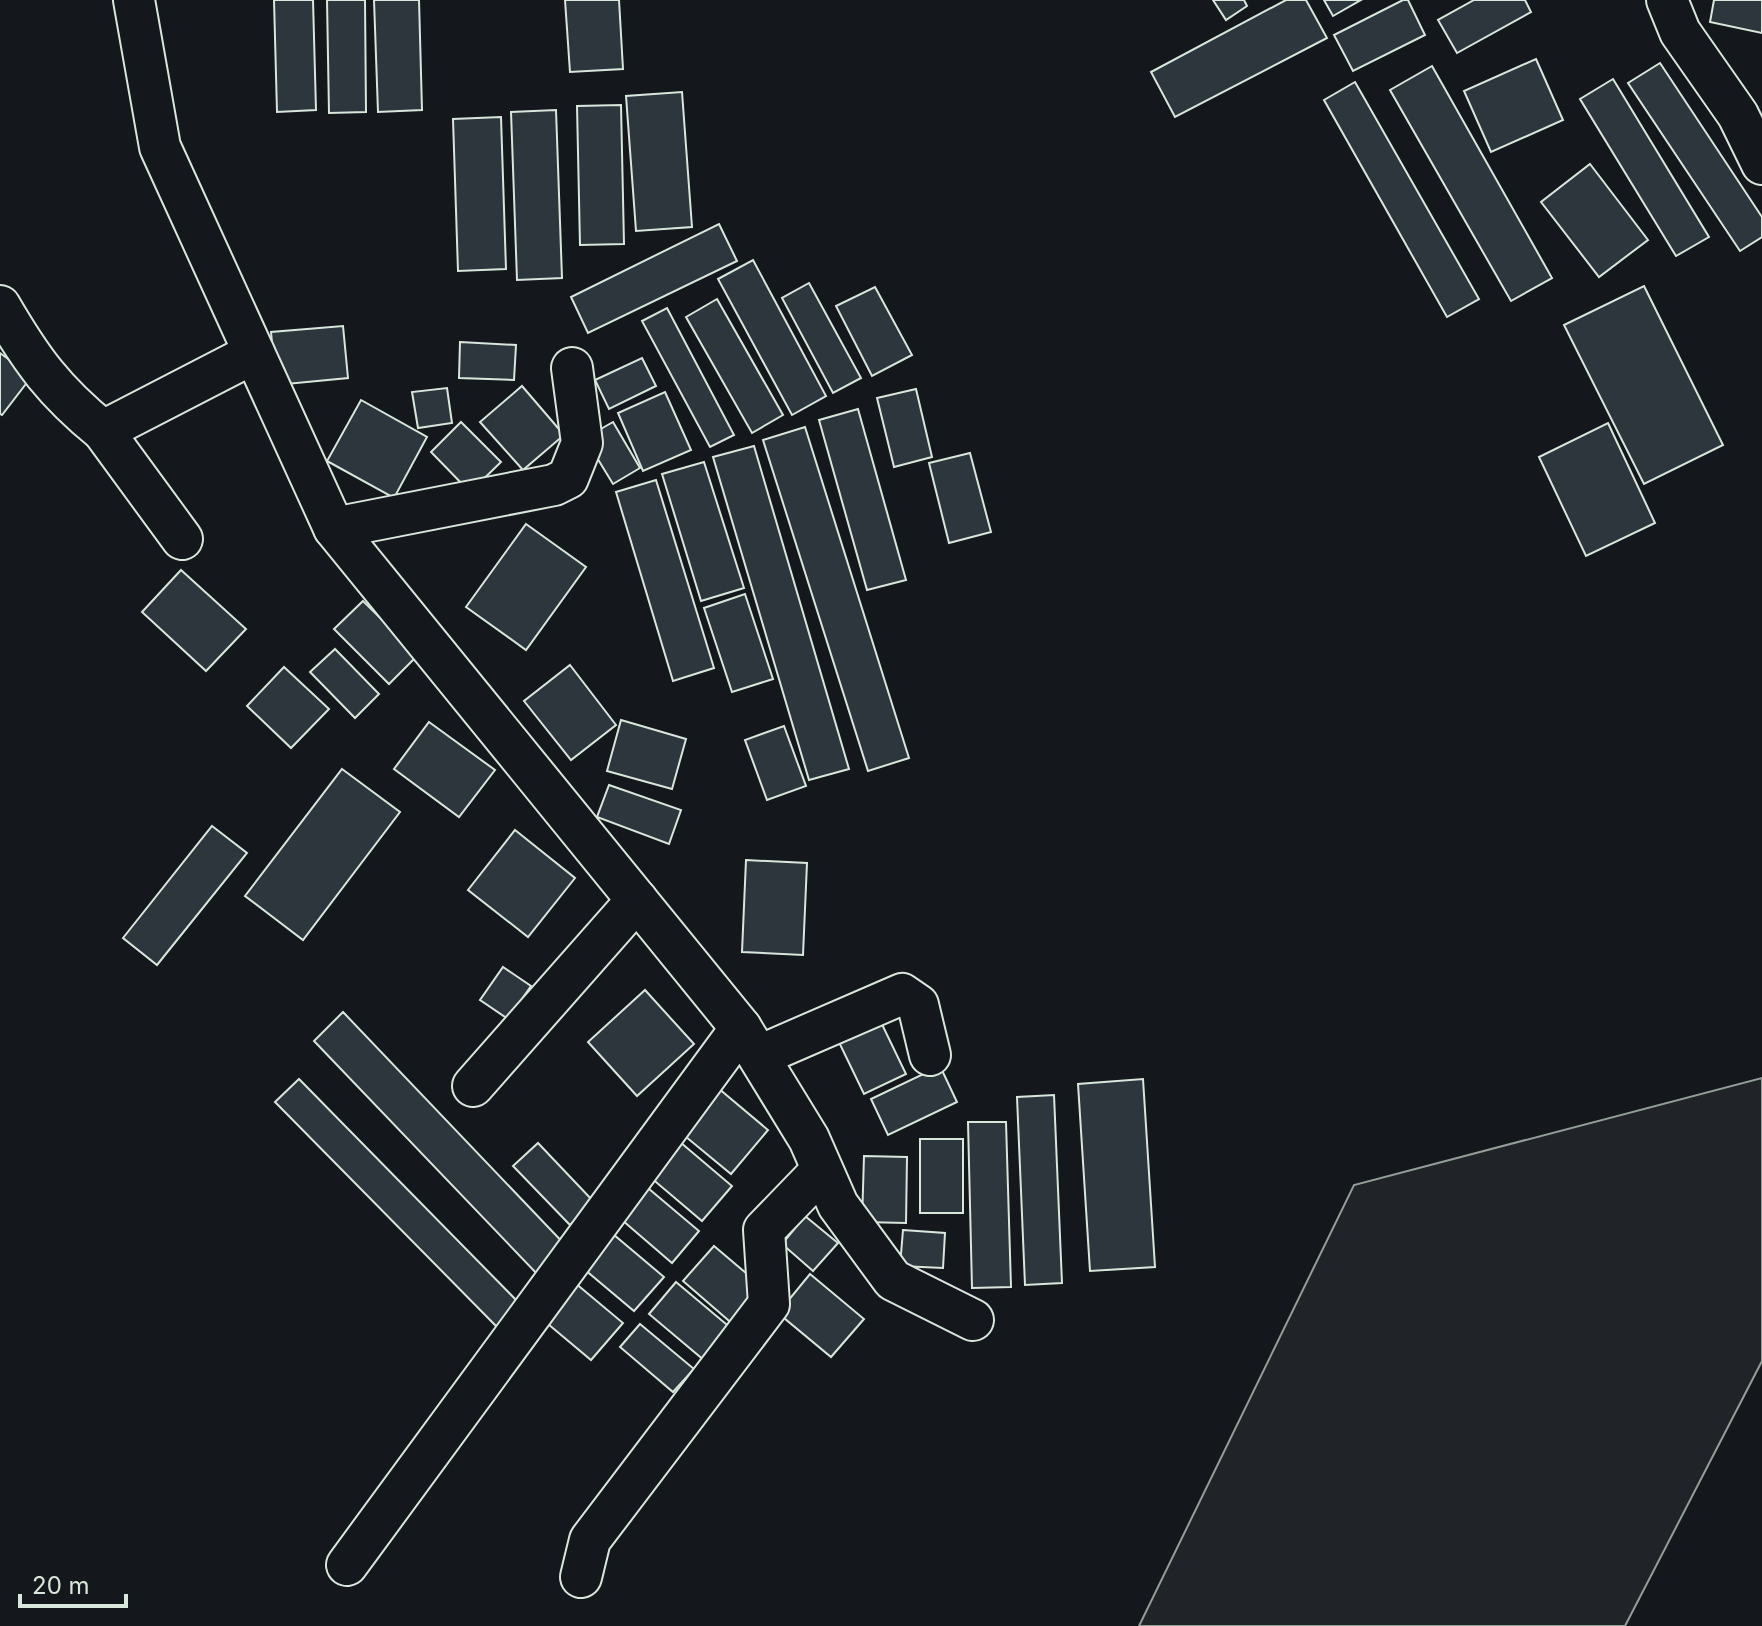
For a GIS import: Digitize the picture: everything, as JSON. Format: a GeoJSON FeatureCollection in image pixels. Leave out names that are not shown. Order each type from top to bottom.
{"type":"FeatureCollection","features":[{"type":"Feature","properties":{"kind":"street"},"geometry":{"type":"LineString","coordinates":[[134,0],[160,147],[334,528],[750,1042],[809,1139],[838,1205],[893,1280],[973,1320]]}},
{"type":"Feature","properties":{"kind":"street"},"geometry":{"type":"LineString","coordinates":[[1667,0],[1680,32],[1738,115],[1762,164]]}},
{"type":"Feature","properties":{"kind":"street"},"geometry":{"type":"LineString","coordinates":[[0,306],[23,346],[61,397],[103,431],[182,539]]}},
{"type":"Feature","properties":{"kind":"street"},"geometry":{"type":"LineString","coordinates":[[103,431],[254,353]]}},
{"type":"Feature","properties":{"kind":"street"},"geometry":{"type":"LineString","coordinates":[[334,528],[554,485],[568,478],[582,443],[572,368]]}},
{"type":"Feature","properties":{"kind":"street"},"geometry":{"type":"LineString","coordinates":[[473,1086],[637,900]]}},
{"type":"Feature","properties":{"kind":"street"},"geometry":{"type":"LineString","coordinates":[[347,1565],[750,1042],[902,994],[918,1005],[930,1055]]}},
{"type":"Feature","properties":{"kind":"street"},"geometry":{"type":"LineString","coordinates":[[581,1577],[590,1540],[769,1304],[764,1230],[822,1170]]}},
{"type":"Feature","properties":{"kind":"shaded area"},"geometry":{"type":"Polygon","coordinates":[[[1762,1078],[1762,1361],[1625,1626],[1139,1626],[1354,1185],[1762,1078]]]}},
{"type":"Feature","properties":{"kind":"building"},"geometry":{"type":"Polygon","coordinates":[[[274,0],[313,0],[316,110],[277,112],[274,0]]]}},
{"type":"Feature","properties":{"kind":"building"},"geometry":{"type":"Polygon","coordinates":[[[327,0],[365,0],[366,112],[329,113],[327,0]]]}},
{"type":"Feature","properties":{"kind":"building"},"geometry":{"type":"Polygon","coordinates":[[[374,0],[419,0],[422,110],[378,112],[374,0]]]}},
{"type":"Feature","properties":{"kind":"building"},"geometry":{"type":"Polygon","coordinates":[[[565,0],[619,0],[623,69],[570,72],[565,0]]]}},
{"type":"Feature","properties":{"kind":"building"},"geometry":{"type":"Polygon","coordinates":[[[1213,0],[1244,0],[1247,6],[1226,20],[1213,0]]]}},
{"type":"Feature","properties":{"kind":"building"},"geometry":{"type":"Polygon","coordinates":[[[1286,0],[1306,0],[1327,38],[1175,117],[1151,72],[1286,0]]]}},
{"type":"Feature","properties":{"kind":"building"},"geometry":{"type":"Polygon","coordinates":[[[1324,0],[1361,0],[1333,16],[1324,0]]]}},
{"type":"Feature","properties":{"kind":"building"},"geometry":{"type":"Polygon","coordinates":[[[1408,0],[1425,35],[1353,71],[1334,35],[1408,0]]]}},
{"type":"Feature","properties":{"kind":"building"},"geometry":{"type":"Polygon","coordinates":[[[1474,0],[1525,0],[1531,12],[1457,53],[1438,20],[1474,0]]]}},
{"type":"Feature","properties":{"kind":"building"},"geometry":{"type":"Polygon","coordinates":[[[1714,0],[1762,0],[1762,33],[1710,22],[1714,0]]]}},
{"type":"Feature","properties":{"kind":"building"},"geometry":{"type":"Polygon","coordinates":[[[1536,59],[1563,120],[1491,152],[1464,91],[1536,59]]]}},
{"type":"Feature","properties":{"kind":"building"},"geometry":{"type":"Polygon","coordinates":[[[1660,63],[1762,217],[1762,237],[1740,251],[1628,83],[1660,63]]]}},
{"type":"Feature","properties":{"kind":"building"},"geometry":{"type":"Polygon","coordinates":[[[1432,66],[1552,278],[1511,301],[1390,90],[1432,66]]]}},
{"type":"Feature","properties":{"kind":"building"},"geometry":{"type":"Polygon","coordinates":[[[1613,79],[1709,237],[1676,256],[1580,99],[1613,79]]]}},
{"type":"Feature","properties":{"kind":"building"},"geometry":{"type":"Polygon","coordinates":[[[1355,82],[1479,299],[1447,317],[1324,100],[1355,82]]]}},
{"type":"Feature","properties":{"kind":"building"},"geometry":{"type":"Polygon","coordinates":[[[682,92],[692,227],[636,231],[626,96],[682,92]]]}},
{"type":"Feature","properties":{"kind":"building"},"geometry":{"type":"Polygon","coordinates":[[[621,105],[624,244],[580,245],[577,106],[621,105]]]}},
{"type":"Feature","properties":{"kind":"building"},"geometry":{"type":"Polygon","coordinates":[[[556,110],[562,278],[517,280],[511,112],[556,110]]]}},
{"type":"Feature","properties":{"kind":"building"},"geometry":{"type":"Polygon","coordinates":[[[501,117],[506,269],[458,271],[453,119],[501,117]]]}},
{"type":"Feature","properties":{"kind":"building"},"geometry":{"type":"Polygon","coordinates":[[[1590,164],[1648,240],[1599,277],[1541,202],[1590,164]]]}},
{"type":"Feature","properties":{"kind":"building"},"geometry":{"type":"Polygon","coordinates":[[[719,224],[737,261],[588,333],[571,297],[719,224]]]}},
{"type":"Feature","properties":{"kind":"building"},"geometry":{"type":"Polygon","coordinates":[[[753,260],[826,396],[792,415],[718,279],[753,260]]]}},
{"type":"Feature","properties":{"kind":"building"},"geometry":{"type":"Polygon","coordinates":[[[809,283],[861,378],[833,393],[782,298],[809,283]]]}},
{"type":"Feature","properties":{"kind":"building"},"geometry":{"type":"Polygon","coordinates":[[[1644,286],[1723,445],[1644,484],[1564,325],[1644,286]]]}},
{"type":"Feature","properties":{"kind":"building"},"geometry":{"type":"Polygon","coordinates":[[[875,287],[912,355],[872,376],[836,306],[875,287]]]}},
{"type":"Feature","properties":{"kind":"building"},"geometry":{"type":"Polygon","coordinates":[[[717,299],[783,415],[752,433],[686,317],[717,299]]]}},
{"type":"Feature","properties":{"kind":"building"},"geometry":{"type":"Polygon","coordinates":[[[667,308],[734,435],[710,447],[642,321],[667,308]]]}},
{"type":"Feature","properties":{"kind":"building"},"geometry":{"type":"Polygon","coordinates":[[[343,326],[348,378],[276,385],[271,332],[343,326]]]}},
{"type":"Feature","properties":{"kind":"building"},"geometry":{"type":"Polygon","coordinates":[[[460,342],[516,345],[514,380],[459,378],[460,342]]]}},
{"type":"Feature","properties":{"kind":"building"},"geometry":{"type":"Polygon","coordinates":[[[0,353],[32,376],[2,415],[0,414],[0,353]]]}},
{"type":"Feature","properties":{"kind":"building"},"geometry":{"type":"Polygon","coordinates":[[[642,358],[656,386],[609,409],[595,380],[642,358]]]}},
{"type":"Feature","properties":{"kind":"building"},"geometry":{"type":"Polygon","coordinates":[[[522,386],[564,435],[523,470],[480,422],[522,386]]]}},
{"type":"Feature","properties":{"kind":"building"},"geometry":{"type":"Polygon","coordinates":[[[447,388],[452,423],[418,428],[412,392],[447,388]]]}},
{"type":"Feature","properties":{"kind":"building"},"geometry":{"type":"Polygon","coordinates":[[[916,389],[932,457],[894,467],[877,398],[916,389]]]}},
{"type":"Feature","properties":{"kind":"building"},"geometry":{"type":"Polygon","coordinates":[[[665,392],[691,450],[643,471],[618,413],[665,392]]]}},
{"type":"Feature","properties":{"kind":"building"},"geometry":{"type":"Polygon","coordinates":[[[361,400],[427,437],[394,498],[327,461],[361,400]]]}},
{"type":"Feature","properties":{"kind":"building"},"geometry":{"type":"Polygon","coordinates":[[[858,409],[906,580],[867,590],[819,420],[858,409]]]}},
{"type":"Feature","properties":{"kind":"building"},"geometry":{"type":"Polygon","coordinates":[[[461,422],[501,462],[470,492],[431,452],[461,422]]]}},
{"type":"Feature","properties":{"kind":"building"},"geometry":{"type":"Polygon","coordinates":[[[613,422],[640,468],[613,484],[585,438],[613,422]]]}},
{"type":"Feature","properties":{"kind":"building"},"geometry":{"type":"Polygon","coordinates":[[[1608,423],[1655,523],[1586,556],[1539,457],[1608,423]]]}},
{"type":"Feature","properties":{"kind":"building"},"geometry":{"type":"Polygon","coordinates":[[[805,427],[909,758],[868,771],[763,440],[805,427]]]}},
{"type":"Feature","properties":{"kind":"building"},"geometry":{"type":"Polygon","coordinates":[[[754,446],[849,769],[809,780],[713,457],[754,446]]]}},
{"type":"Feature","properties":{"kind":"building"},"geometry":{"type":"Polygon","coordinates":[[[970,453],[991,532],[949,543],[929,463],[970,453]]]}},
{"type":"Feature","properties":{"kind":"building"},"geometry":{"type":"Polygon","coordinates":[[[704,462],[744,588],[701,601],[662,474],[704,462]]]}},
{"type":"Feature","properties":{"kind":"building"},"geometry":{"type":"Polygon","coordinates":[[[656,480],[714,668],[673,681],[616,492],[656,480]]]}},
{"type":"Feature","properties":{"kind":"building"},"geometry":{"type":"Polygon","coordinates":[[[526,524],[586,567],[526,650],[466,607],[526,524]]]}},
{"type":"Feature","properties":{"kind":"building"},"geometry":{"type":"Polygon","coordinates":[[[181,570],[246,629],[206,671],[142,612],[181,570]]]}},
{"type":"Feature","properties":{"kind":"building"},"geometry":{"type":"Polygon","coordinates":[[[745,594],[773,679],[732,692],[704,608],[745,594]]]}},
{"type":"Feature","properties":{"kind":"building"},"geometry":{"type":"Polygon","coordinates":[[[363,601],[418,655],[389,684],[334,629],[363,601]]]}},
{"type":"Feature","properties":{"kind":"building"},"geometry":{"type":"Polygon","coordinates":[[[335,649],[379,694],[355,718],[310,672],[335,649]]]}},
{"type":"Feature","properties":{"kind":"building"},"geometry":{"type":"Polygon","coordinates":[[[570,665],[616,725],[571,760],[524,701],[570,665]]]}},
{"type":"Feature","properties":{"kind":"building"},"geometry":{"type":"Polygon","coordinates":[[[284,667],[329,709],[291,748],[247,706],[284,667]]]}},
{"type":"Feature","properties":{"kind":"building"},"geometry":{"type":"Polygon","coordinates":[[[621,720],[686,739],[672,789],[607,771],[621,720]]]}},
{"type":"Feature","properties":{"kind":"building"},"geometry":{"type":"Polygon","coordinates":[[[429,722],[495,770],[459,817],[394,769],[429,722]]]}},
{"type":"Feature","properties":{"kind":"building"},"geometry":{"type":"Polygon","coordinates":[[[784,726],[806,786],[767,800],[745,740],[784,726]]]}},
{"type":"Feature","properties":{"kind":"building"},"geometry":{"type":"Polygon","coordinates":[[[342,769],[400,812],[303,940],[245,896],[342,769]]]}},
{"type":"Feature","properties":{"kind":"building"},"geometry":{"type":"Polygon","coordinates":[[[609,785],[681,810],[669,844],[597,817],[609,785]]]}},
{"type":"Feature","properties":{"kind":"building"},"geometry":{"type":"Polygon","coordinates":[[[212,826],[247,853],[157,965],[123,938],[212,826]]]}},
{"type":"Feature","properties":{"kind":"building"},"geometry":{"type":"Polygon","coordinates":[[[515,830],[575,878],[528,937],[468,890],[515,830]]]}},
{"type":"Feature","properties":{"kind":"building"},"geometry":{"type":"Polygon","coordinates":[[[746,860],[807,863],[803,955],[742,952],[746,860]]]}},
{"type":"Feature","properties":{"kind":"building"},"geometry":{"type":"Polygon","coordinates":[[[503,967],[531,986],[508,1019],[480,1000],[503,967]]]}},
{"type":"Feature","properties":{"kind":"building"},"geometry":{"type":"Polygon","coordinates":[[[645,990],[694,1044],[637,1096],[588,1042],[645,990]]]}},
{"type":"Feature","properties":{"kind":"building"},"geometry":{"type":"Polygon","coordinates":[[[343,1012],[570,1250],[540,1277],[314,1041],[343,1012]]]}},
{"type":"Feature","properties":{"kind":"building"},"geometry":{"type":"Polygon","coordinates":[[[877,1014],[906,1074],[864,1094],[835,1034],[877,1014]]]}},
{"type":"Feature","properties":{"kind":"building"},"geometry":{"type":"Polygon","coordinates":[[[940,1066],[957,1102],[888,1135],[871,1099],[940,1066]]]}},
{"type":"Feature","properties":{"kind":"building"},"geometry":{"type":"Polygon","coordinates":[[[299,1079],[522,1306],[498,1328],[275,1102],[299,1079]]]}},
{"type":"Feature","properties":{"kind":"building"},"geometry":{"type":"Polygon","coordinates":[[[1143,1079],[1155,1267],[1090,1271],[1078,1084],[1143,1079]]]}},
{"type":"Feature","properties":{"kind":"building"},"geometry":{"type":"Polygon","coordinates":[[[718,1088],[768,1130],[731,1174],[680,1132],[718,1088]]]}},
{"type":"Feature","properties":{"kind":"building"},"geometry":{"type":"Polygon","coordinates":[[[1054,1095],[1062,1283],[1025,1285],[1017,1097],[1054,1095]]]}},
{"type":"Feature","properties":{"kind":"building"},"geometry":{"type":"Polygon","coordinates":[[[968,1122],[1006,1122],[1011,1287],[972,1288],[968,1122]]]}},
{"type":"Feature","properties":{"kind":"building"},"geometry":{"type":"Polygon","coordinates":[[[920,1139],[963,1139],[963,1213],[920,1213],[920,1139]]]}},
{"type":"Feature","properties":{"kind":"building"},"geometry":{"type":"Polygon","coordinates":[[[680,1142],[732,1186],[702,1221],[650,1177],[680,1142]]]}},
{"type":"Feature","properties":{"kind":"building"},"geometry":{"type":"Polygon","coordinates":[[[538,1143],[594,1202],[570,1225],[513,1166],[538,1143]]]}},
{"type":"Feature","properties":{"kind":"building"},"geometry":{"type":"Polygon","coordinates":[[[864,1156],[907,1157],[906,1223],[862,1222],[864,1156]]]}},
{"type":"Feature","properties":{"kind":"building"},"geometry":{"type":"Polygon","coordinates":[[[642,1183],[699,1231],[672,1263],[615,1214],[642,1183]]]}},
{"type":"Feature","properties":{"kind":"building"},"geometry":{"type":"Polygon","coordinates":[[[805,1216],[838,1243],[813,1271],[782,1244],[805,1216]]]}},
{"type":"Feature","properties":{"kind":"building"},"geometry":{"type":"Polygon","coordinates":[[[607,1229],[664,1277],[634,1311],[578,1264],[607,1229]]]}},
{"type":"Feature","properties":{"kind":"building"},"geometry":{"type":"Polygon","coordinates":[[[903,1230],[945,1233],[943,1268],[900,1266],[903,1230]]]}},
{"type":"Feature","properties":{"kind":"building"},"geometry":{"type":"Polygon","coordinates":[[[714,1246],[766,1290],[735,1326],[683,1281],[714,1246]]]}},
{"type":"Feature","properties":{"kind":"building"},"geometry":{"type":"Polygon","coordinates":[[[810,1274],[864,1319],[831,1357],[778,1313],[810,1274]]]}},
{"type":"Feature","properties":{"kind":"building"},"geometry":{"type":"Polygon","coordinates":[[[568,1277],[623,1323],[591,1360],[536,1314],[568,1277]]]}},
{"type":"Feature","properties":{"kind":"building"},"geometry":{"type":"Polygon","coordinates":[[[676,1282],[732,1329],[705,1361],[649,1314],[676,1282]]]}},
{"type":"Feature","properties":{"kind":"building"},"geometry":{"type":"Polygon","coordinates":[[[640,1324],[694,1369],[673,1392],[620,1347],[640,1324]]]}}]}
